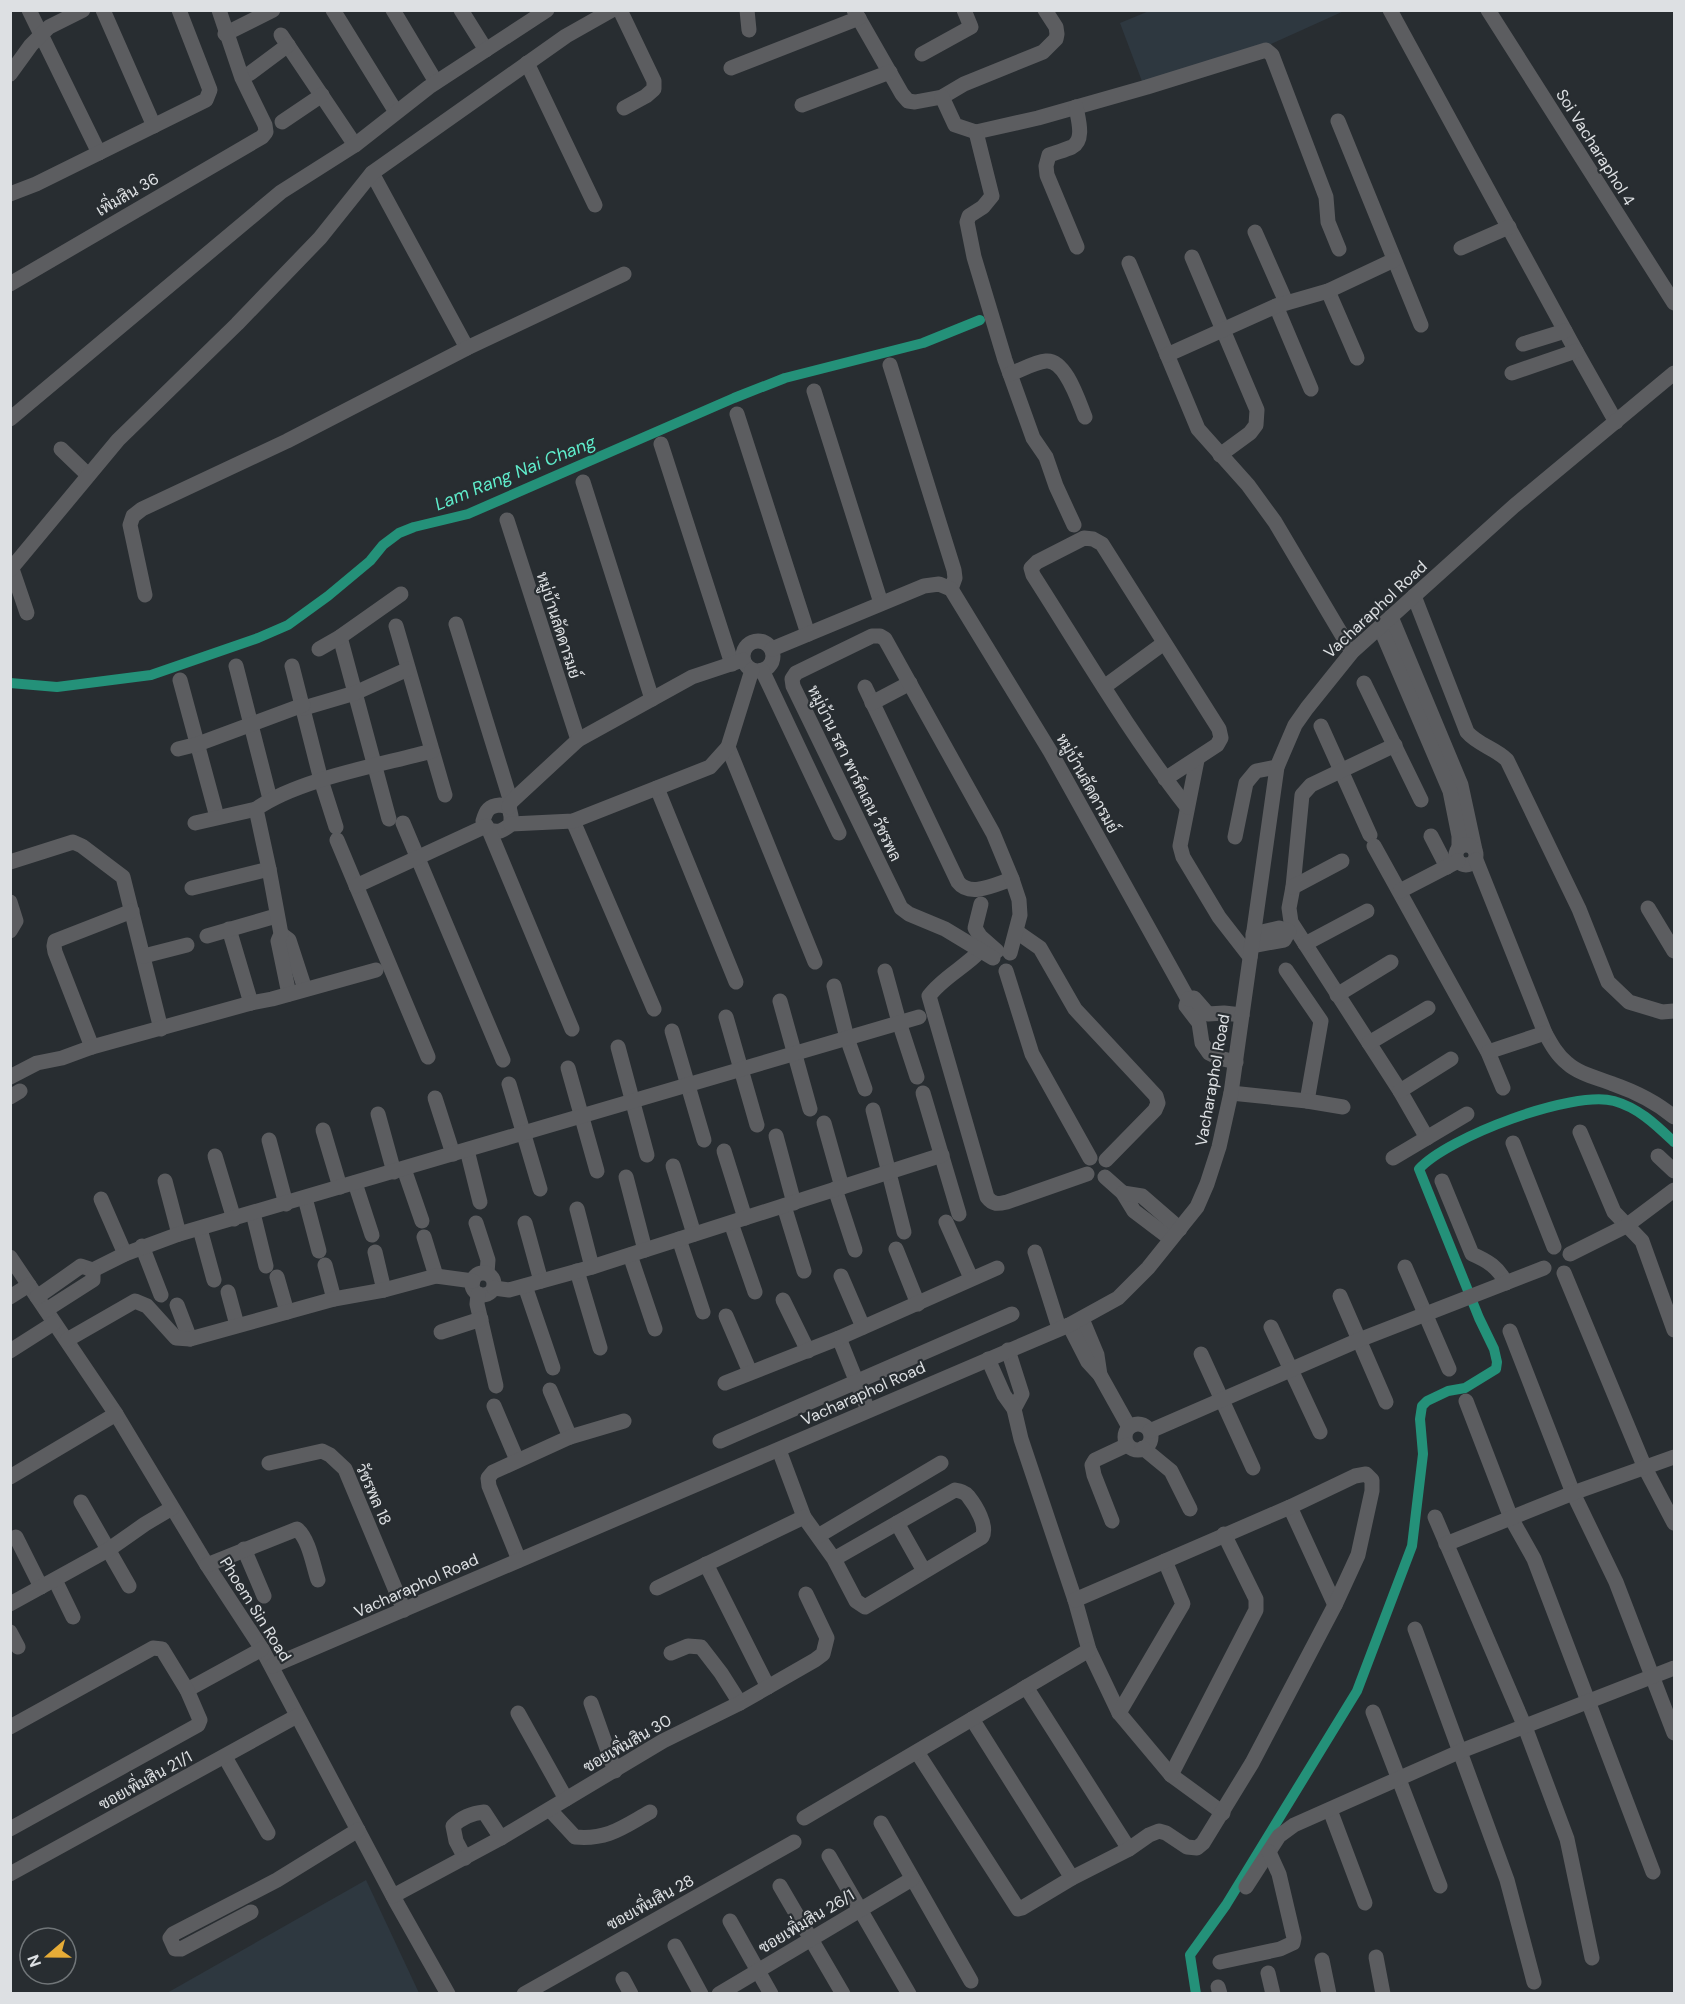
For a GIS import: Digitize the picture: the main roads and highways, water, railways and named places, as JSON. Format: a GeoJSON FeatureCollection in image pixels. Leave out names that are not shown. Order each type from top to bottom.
{"type":"FeatureCollection","features":[{"type":"Feature","properties":{"kind":"waterway","name":"Lam Rang Nai Chang"},"geometry":{"type":"LineString","coordinates":[[10,683],[57,687],[151,675],[258,638],[288,625],[328,596],[399,533],[414,527],[468,514],[785,378],[923,343],[980,320]]}},
{"type":"Feature","properties":{"kind":"waterway"},"geometry":{"type":"LineString","coordinates":[[1196,1994],[1190,1955],[1226,1905],[1357,1691],[1412,1546],[1423,1454],[1420,1419],[1422,1406],[1427,1401],[1448,1391],[1465,1388],[1496,1369],[1494,1349],[1479,1318],[1419,1169],[1434,1156],[1456,1143],[1512,1119],[1570,1102],[1595,1099],[1614,1101],[1631,1108],[1661,1129],[1674,1142]]}}]}
